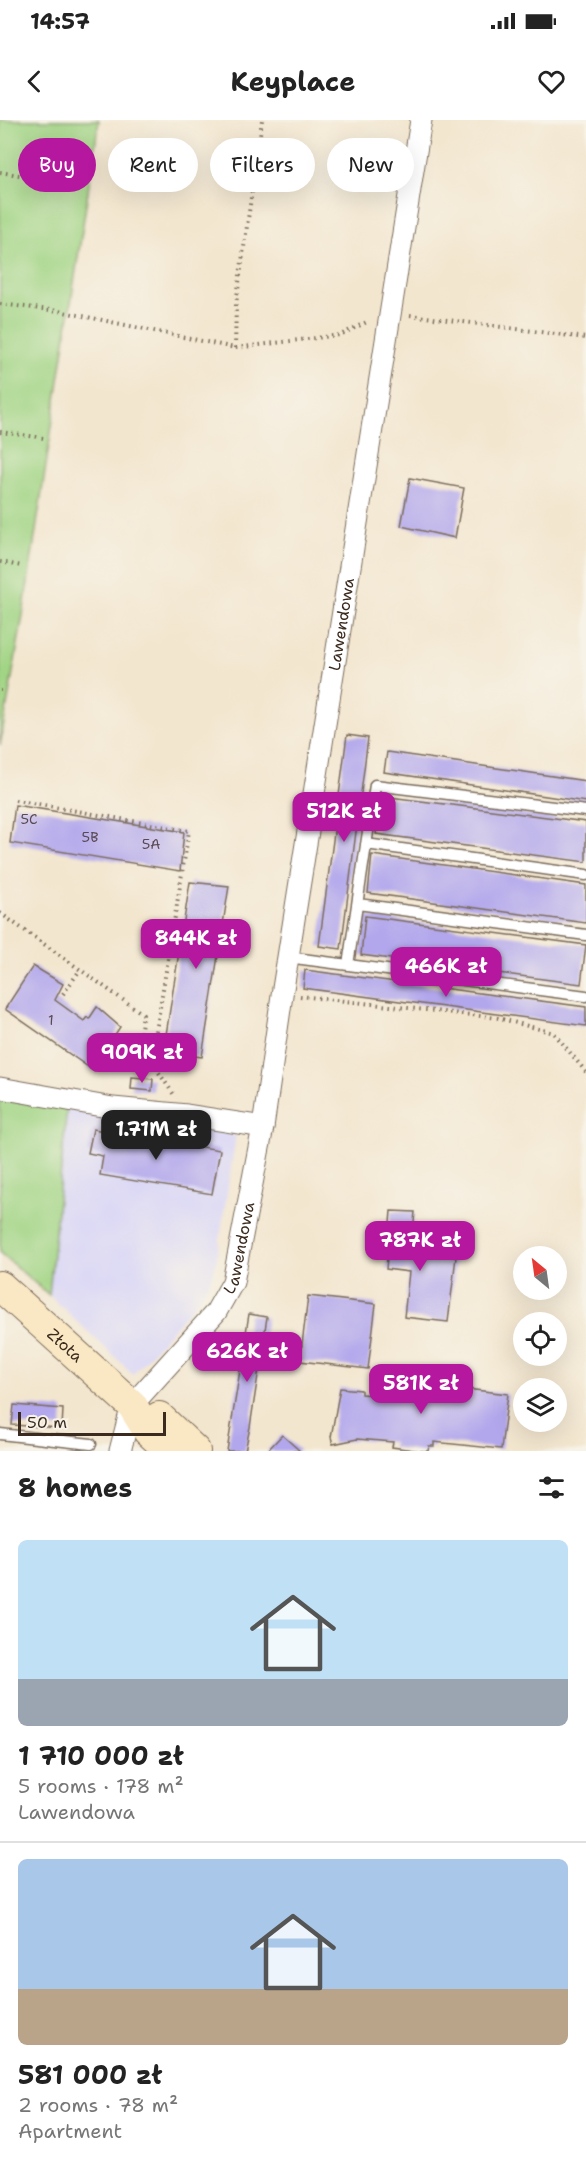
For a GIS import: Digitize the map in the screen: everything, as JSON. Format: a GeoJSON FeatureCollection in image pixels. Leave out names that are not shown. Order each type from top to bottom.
{"type":"FeatureCollection","features":[{"type":"Feature","properties":{"kind":"street","name":"Lawendowa"},"geometry":{"type":"LineString","coordinates":[[132,1405],[216,1312],[233,1282],[263,1127],[287,957],[421,120]]}},
{"type":"Feature","properties":{"kind":"street"},"geometry":{"type":"LineString","coordinates":[[0,1088],[113,1108],[188,1115],[263,1127]]}},
{"type":"Feature","properties":{"kind":"street","name":"Złota"},"geometry":{"type":"LineString","coordinates":[[0,1286],[132,1405],[148,1431],[170,1451]]}},
{"type":"Feature","properties":{"kind":"street"},"geometry":{"type":"LineString","coordinates":[[120,1451],[132,1405]]}},
{"type":"Feature","properties":{"kind":"street","name":"Złota"},"geometry":{"type":"LineString","coordinates":[[132,1405],[160,1417],[195,1451]]}},
{"type":"Feature","properties":{"kind":"lane"},"geometry":{"type":"LineString","coordinates":[[348,965],[375,785],[586,811]]}},
{"type":"Feature","properties":{"kind":"lane"},"geometry":{"type":"LineString","coordinates":[[366,844],[586,874]]}},
{"type":"Feature","properties":{"kind":"lane"},"geometry":{"type":"LineString","coordinates":[[358,904],[586,935]]}},
{"type":"Feature","properties":{"kind":"lane"},"geometry":{"type":"LineString","coordinates":[[287,957],[586,996]]}},
{"type":"Feature","properties":{"kind":"lane"},"geometry":{"type":"LineString","coordinates":[[0,1434],[91,1444]]}},
{"type":"Feature","properties":{"kind":"path"},"geometry":{"type":"LineString","coordinates":[[235,348],[236,304],[262,120]]}},
{"type":"Feature","properties":{"kind":"path"},"geometry":{"type":"LineString","coordinates":[[0,172],[18,175]]}},
{"type":"Feature","properties":{"kind":"path"},"geometry":{"type":"LineString","coordinates":[[0,304],[59,311],[235,348],[340,335],[390,312],[586,338]]}},
{"type":"Feature","properties":{"kind":"path"},"geometry":{"type":"LineString","coordinates":[[0,432],[44,438]]}},
{"type":"Feature","properties":{"kind":"path"},"geometry":{"type":"LineString","coordinates":[[0,562],[22,566]]}},
{"type":"Feature","properties":{"kind":"path"},"geometry":{"type":"LineString","coordinates":[[15,800],[189,831],[152,1062]]}},
{"type":"Feature","properties":{"kind":"path"},"geometry":{"type":"LineString","coordinates":[[0,913],[143,1014],[139,1043],[188,1115]]}},
{"type":"Feature","properties":{"kind":"path"},"geometry":{"type":"LineString","coordinates":[[63,994],[81,970]]}},
{"type":"Feature","properties":{"kind":"path"},"geometry":{"type":"LineString","coordinates":[[282,995],[498,1018],[554,1033],[586,1072]]}},
{"type":"Feature","properties":{"kind":"shaded area"},"geometry":{"type":"Polygon","coordinates":[[[67,1107],[236,1135],[216,1264],[210,1281],[193,1306],[133,1374],[49,1295],[67,1107]]]}},
{"type":"Feature","properties":{"kind":"green space"},"geometry":{"type":"Polygon","coordinates":[[[0,120],[99,120],[96,140],[18,138],[18,192],[88,192],[22,621],[0,745],[0,120]]]}},
{"type":"Feature","properties":{"kind":"green space"},"geometry":{"type":"Polygon","coordinates":[[[0,1097],[67,1107],[49,1295],[0,1253],[0,1097]]]}},
{"type":"Feature","properties":{"kind":"building"},"geometry":{"type":"Polygon","coordinates":[[[410,478],[464,488],[455,538],[401,526],[410,478]]]}},
{"type":"Feature","properties":{"kind":"building"},"geometry":{"type":"Polygon","coordinates":[[[347,735],[368,738],[341,949],[319,946],[347,735]]]}},
{"type":"Feature","properties":{"kind":"building"},"geometry":{"type":"Polygon","coordinates":[[[387,752],[586,781],[586,802],[384,772],[387,752]]]}},
{"type":"Feature","properties":{"kind":"building"},"geometry":{"type":"Polygon","coordinates":[[[382,796],[586,822],[586,862],[376,834],[382,796]]]}},
{"type":"Feature","properties":{"kind":"building"},"geometry":{"type":"Polygon","coordinates":[[[15,805],[184,832],[180,871],[10,843],[15,805]]]}},
{"type":"Feature","properties":{"kind":"building"},"geometry":{"type":"Polygon","coordinates":[[[372,855],[586,885],[586,923],[368,893],[372,855]]]}},
{"type":"Feature","properties":{"kind":"building"},"geometry":{"type":"Polygon","coordinates":[[[190,882],[229,886],[202,1057],[187,1055],[187,1058],[163,1054],[190,882]]]}},
{"type":"Feature","properties":{"kind":"building"},"geometry":{"type":"Polygon","coordinates":[[[365,916],[586,945],[581,984],[361,955],[365,916]]]}},
{"type":"Feature","properties":{"kind":"building"},"geometry":{"type":"Polygon","coordinates":[[[33,966],[63,984],[55,1000],[84,1021],[87,1017],[89,1019],[97,1007],[120,1027],[114,1036],[117,1038],[94,1071],[5,1009],[33,966]]]}},
{"type":"Feature","properties":{"kind":"building"},"geometry":{"type":"Polygon","coordinates":[[[305,970],[586,1007],[586,1026],[303,988],[305,970]]]}},
{"type":"Feature","properties":{"kind":"building"},"geometry":{"type":"Polygon","coordinates":[[[132,1077],[153,1079],[152,1091],[131,1089],[132,1077]]]}},
{"type":"Feature","properties":{"kind":"building"},"geometry":{"type":"Polygon","coordinates":[[[93,1129],[220,1150],[212,1194],[100,1175],[103,1156],[88,1153],[93,1129]]]}},
{"type":"Feature","properties":{"kind":"building"},"geometry":{"type":"Polygon","coordinates":[[[391,1211],[415,1212],[411,1251],[456,1257],[448,1322],[404,1317],[409,1272],[386,1269],[391,1211]]]}},
{"type":"Feature","properties":{"kind":"building"},"geometry":{"type":"Polygon","coordinates":[[[308,1296],[376,1304],[368,1369],[300,1361],[308,1296]]]}},
{"type":"Feature","properties":{"kind":"building"},"geometry":{"type":"Polygon","coordinates":[[[249,1314],[267,1317],[250,1427],[245,1451],[227,1451],[249,1314]]]}},
{"type":"Feature","properties":{"kind":"building"},"geometry":{"type":"Polygon","coordinates":[[[388,1371],[442,1377],[441,1386],[508,1394],[501,1449],[434,1442],[434,1446],[429,1446],[428,1451],[421,1451],[392,1447],[393,1442],[357,1439],[333,1444],[331,1437],[340,1388],[361,1390],[361,1394],[386,1396],[388,1371]]]}},
{"type":"Feature","properties":{"kind":"building"},"geometry":{"type":"Polygon","coordinates":[[[14,1405],[63,1409],[62,1428],[12,1425],[14,1405]]]}},
{"type":"Feature","properties":{"kind":"building"},"geometry":{"type":"Polygon","coordinates":[[[282,1435],[300,1451],[267,1451],[282,1435]]]}}]}
